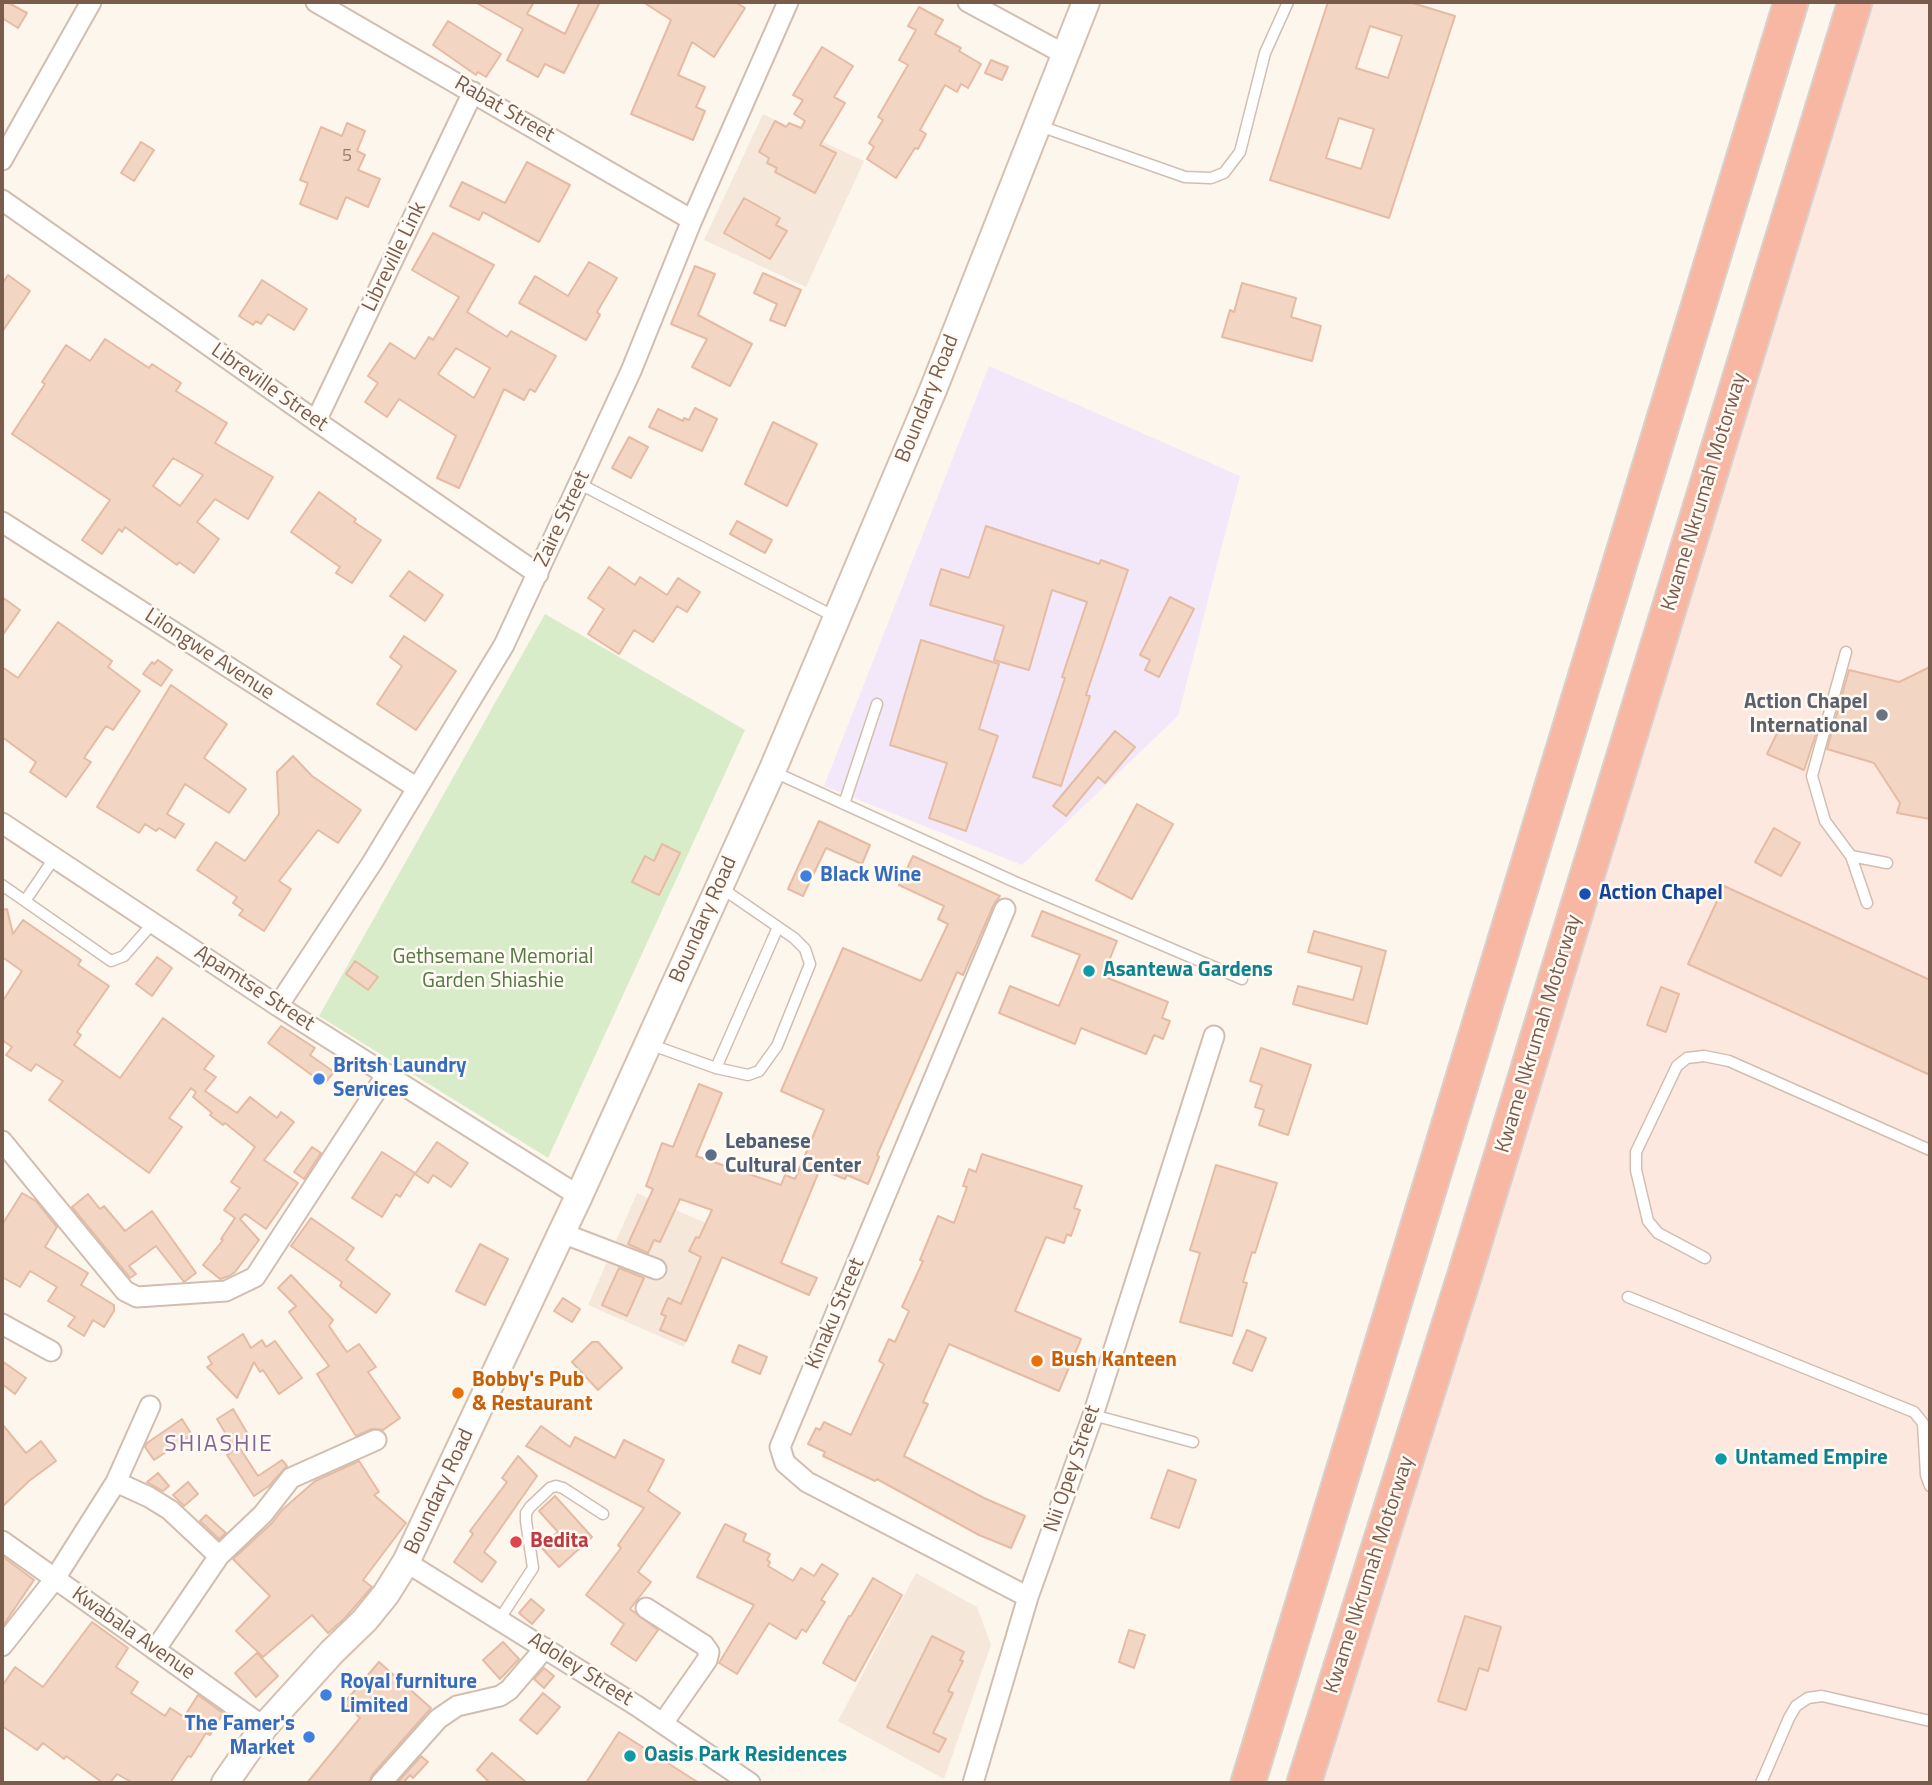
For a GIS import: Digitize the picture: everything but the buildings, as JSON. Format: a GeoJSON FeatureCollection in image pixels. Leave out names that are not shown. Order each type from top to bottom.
{"type":"FeatureCollection","features":[{"type":"Feature","properties":{"kind":"highway"},"geometry":{"type":"LineString","coordinates":[[1248,1783],[1791,2]]}},
{"type":"Feature","properties":{"kind":"highway","name":"Kwame Nkrumah Motorway"},"geometry":{"type":"LineString","coordinates":[[1304,1783],[1465,1274],[1855,2]]}},
{"type":"Feature","properties":{"kind":"main road","name":"Boundary Road"},"geometry":{"type":"LineString","coordinates":[[225,1783],[264,1727],[365,1620],[386,1594],[406,1562],[562,1233],[772,771],[933,390],[1086,2]]}},
{"type":"Feature","properties":{"kind":"street"},"geometry":{"type":"LineString","coordinates":[[2,160],[91,2]]}},
{"type":"Feature","properties":{"kind":"street","name":"Rabat Street"},"geometry":{"type":"LineString","coordinates":[[316,2],[692,220]]}},
{"type":"Feature","properties":{"kind":"street","name":"Zaire Street"},"geometry":{"type":"LineString","coordinates":[[278,1006],[372,863],[504,645],[631,371],[692,220],[788,2]]}},
{"type":"Feature","properties":{"kind":"street"},"geometry":{"type":"LineString","coordinates":[[968,2],[1064,54]]}},
{"type":"Feature","properties":{"kind":"street","name":"Libreville Link"},"geometry":{"type":"LineString","coordinates":[[316,421],[474,92]]}},
{"type":"Feature","properties":{"kind":"street","name":"Libreville Street"},"geometry":{"type":"LineString","coordinates":[[2,200],[538,574]]}},
{"type":"Feature","properties":{"kind":"street","name":"Lilongwe Avenue"},"geometry":{"type":"LineString","coordinates":[[2,522],[417,788]]}},
{"type":"Feature","properties":{"kind":"street","name":"Apamtse Street"},"geometry":{"type":"LineString","coordinates":[[2,823],[278,1006],[579,1196]]}},
{"type":"Feature","properties":{"kind":"street","name":"Kinaku Street"},"geometry":{"type":"LineString","coordinates":[[1005,909],[780,1447],[785,1463],[807,1482],[1028,1597]]}},
{"type":"Feature","properties":{"kind":"street","name":"Nii Opey Street"},"geometry":{"type":"LineString","coordinates":[[973,1783],[1028,1597],[1093,1415],[1214,1036]]}},
{"type":"Feature","properties":{"kind":"street"},"geometry":{"type":"LineString","coordinates":[[5,1152],[125,1291],[137,1297],[226,1291],[255,1277],[387,1074]]}},
{"type":"Feature","properties":{"kind":"street"},"geometry":{"type":"LineString","coordinates":[[562,1233],[656,1269]]}},
{"type":"Feature","properties":{"kind":"street"},"geometry":{"type":"LineString","coordinates":[[2,1324],[51,1351]]}},
{"type":"Feature","properties":{"kind":"street"},"geometry":{"type":"LineString","coordinates":[[2,1646],[54,1580],[116,1482],[150,1406]]}},
{"type":"Feature","properties":{"kind":"street"},"geometry":{"type":"LineString","coordinates":[[155,1650],[219,1556],[263,1514],[290,1478],[376,1440]]}},
{"type":"Feature","properties":{"kind":"street"},"geometry":{"type":"LineString","coordinates":[[116,1482],[170,1510],[219,1556]]}},
{"type":"Feature","properties":{"kind":"street","name":"Kwabala Avenue"},"geometry":{"type":"LineString","coordinates":[[2,1541],[264,1727]]}},
{"type":"Feature","properties":{"kind":"street","name":"Adoley Street"},"geometry":{"type":"LineString","coordinates":[[406,1562],[663,1723],[750,1783]]}},
{"type":"Feature","properties":{"kind":"street"},"geometry":{"type":"LineString","coordinates":[[646,1608],[709,1652],[707,1660],[663,1723]]}},
{"type":"Feature","properties":{"kind":"street"},"geometry":{"type":"LineString","coordinates":[[381,1783],[438,1719],[457,1706],[500,1696],[509,1690],[545,1648]]}},
{"type":"Feature","properties":{"kind":"lane"},"geometry":{"type":"LineString","coordinates":[[1037,124],[1185,177],[1211,178],[1224,173],[1240,152],[1265,53],[1288,2]]}},
{"type":"Feature","properties":{"kind":"lane"},"geometry":{"type":"LineString","coordinates":[[580,484],[837,618]]}},
{"type":"Feature","properties":{"kind":"lane"},"geometry":{"type":"LineString","coordinates":[[1846,652],[1812,776],[1825,821],[1852,856],[1867,903]]}},
{"type":"Feature","properties":{"kind":"lane"},"geometry":{"type":"LineString","coordinates":[[844,804],[877,704]]}},
{"type":"Feature","properties":{"kind":"lane"},"geometry":{"type":"LineString","coordinates":[[772,771],[1015,882],[1242,979]]}},
{"type":"Feature","properties":{"kind":"lane"},"geometry":{"type":"LineString","coordinates":[[1852,856],[1886,863]]}},
{"type":"Feature","properties":{"kind":"lane"},"geometry":{"type":"LineString","coordinates":[[25,901],[55,858]]}},
{"type":"Feature","properties":{"kind":"lane"},"geometry":{"type":"LineString","coordinates":[[2,885],[111,961],[124,956],[154,923]]}},
{"type":"Feature","properties":{"kind":"lane"},"geometry":{"type":"LineString","coordinates":[[648,1044],[716,1068],[748,1075],[759,1071],[777,1046],[810,964],[805,949],[794,937],[719,887]]}},
{"type":"Feature","properties":{"kind":"lane"},"geometry":{"type":"LineString","coordinates":[[716,1068],[778,927]]}},
{"type":"Feature","properties":{"kind":"lane"},"geometry":{"type":"LineString","coordinates":[[1705,1258],[1658,1233],[1648,1221],[1636,1170],[1636,1152],[1676,1066],[1687,1058],[1704,1056],[1729,1061],[1930,1150]]}},
{"type":"Feature","properties":{"kind":"lane"},"geometry":{"type":"LineString","coordinates":[[1628,1297],[1914,1412],[1923,1423],[1926,1475],[1930,1486]]}},
{"type":"Feature","properties":{"kind":"lane"},"geometry":{"type":"LineString","coordinates":[[1093,1415],[1193,1442]]}},
{"type":"Feature","properties":{"kind":"lane"},"geometry":{"type":"LineString","coordinates":[[499,1620],[533,1568],[526,1521],[526,1513],[530,1507],[550,1488],[556,1486],[603,1514]]}},
{"type":"Feature","properties":{"kind":"lane"},"geometry":{"type":"LineString","coordinates":[[1761,1783],[1789,1718],[1796,1706],[1808,1698],[1822,1696],[1930,1721]]}},
{"type":"Feature","properties":{"kind":"shaded area"},"geometry":{"type":"Polygon","coordinates":[[[1863,2],[1930,2],[1930,1783],[1317,1783],[1863,2]]]}},
{"type":"Feature","properties":{"kind":"shaded area"},"geometry":{"type":"Polygon","coordinates":[[[763,114],[864,161],[806,287],[704,240],[763,114]]]}},
{"type":"Feature","properties":{"kind":"shaded area"},"geometry":{"type":"Polygon","coordinates":[[[989,366],[1240,476],[1178,716],[1022,865],[824,786],[989,366]]]}},
{"type":"Feature","properties":{"kind":"shaded area"},"geometry":{"type":"Polygon","coordinates":[[[637,1193],[733,1235],[684,1347],[588,1305],[637,1193]]]}},
{"type":"Feature","properties":{"kind":"shaded area"},"geometry":{"type":"Polygon","coordinates":[[[916,1573],[977,1607],[991,1645],[944,1779],[838,1721],[916,1573]]]}},
{"type":"Feature","properties":{"kind":"green space","name":"Gethsemane Memorial Garden Shiashie"},"geometry":{"type":"Polygon","coordinates":[[[545,614],[745,730],[548,1158],[319,1016],[545,614]]]}},
{"type":"Feature","properties":{"kind":"place","name":"Action Chapel International"},"geometry":{"type":"Point","coordinates":[1882,715]}},
{"type":"Feature","properties":{"kind":"place","name":"Black Wine"},"geometry":{"type":"Point","coordinates":[806,876]}},
{"type":"Feature","properties":{"kind":"place","name":"Action Chapel"},"geometry":{"type":"Point","coordinates":[1585,894]}},
{"type":"Feature","properties":{"kind":"place","name":"Asantewa Gardens"},"geometry":{"type":"Point","coordinates":[1089,971]}},
{"type":"Feature","properties":{"kind":"place","name":"Britsh Laundry Services"},"geometry":{"type":"Point","coordinates":[319,1079]}},
{"type":"Feature","properties":{"kind":"place","name":"Lebanese Cultural Center"},"geometry":{"type":"Point","coordinates":[711,1155]}},
{"type":"Feature","properties":{"kind":"place","name":"Bush Kanteen"},"geometry":{"type":"Point","coordinates":[1037,1361]}},
{"type":"Feature","properties":{"kind":"place","name":"Bobby's Pub & Restaurant"},"geometry":{"type":"Point","coordinates":[458,1393]}},
{"type":"Feature","properties":{"kind":"place","name":"Untamed Empire"},"geometry":{"type":"Point","coordinates":[1721,1459]}},
{"type":"Feature","properties":{"kind":"place","name":"Bedita"},"geometry":{"type":"Point","coordinates":[516,1542]}},
{"type":"Feature","properties":{"kind":"place","name":"Royal furniture Limited"},"geometry":{"type":"Point","coordinates":[326,1695]}},
{"type":"Feature","properties":{"kind":"place","name":"The Famer's Market"},"geometry":{"type":"Point","coordinates":[309,1737]}},
{"type":"Feature","properties":{"kind":"place","name":"Oasis Park Residences"},"geometry":{"type":"Point","coordinates":[630,1756]}},
{"type":"Feature","properties":{"kind":"district","name":"SHIASHIE"},"geometry":{"type":"Point","coordinates":[219,1445]}}]}
